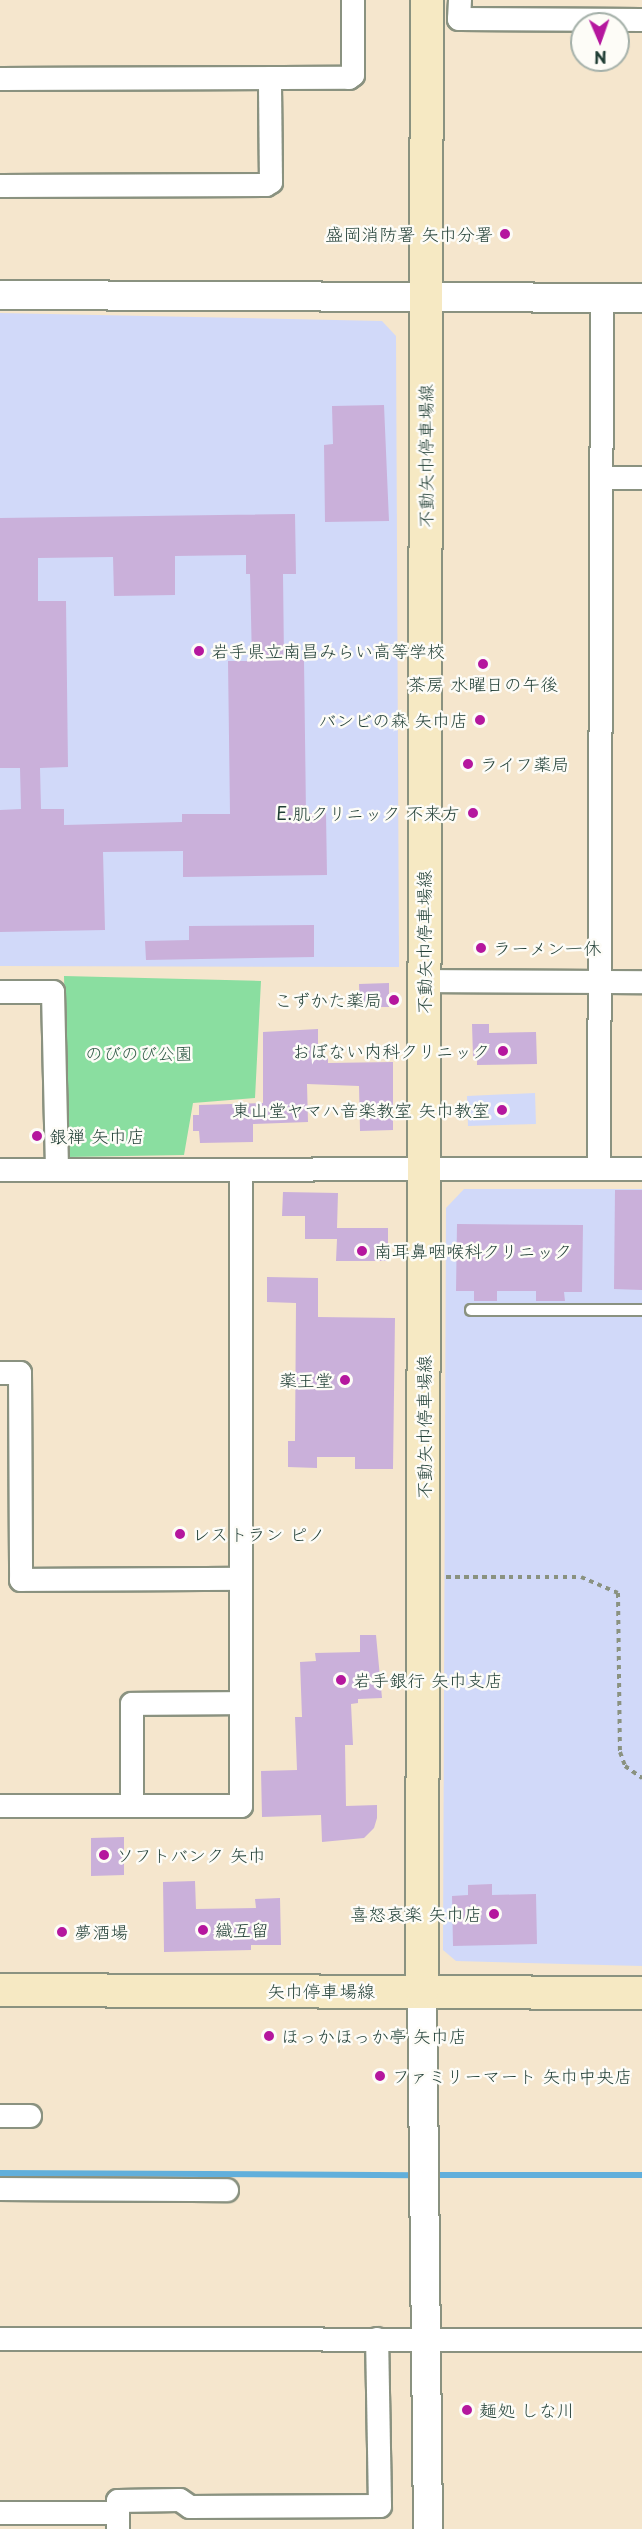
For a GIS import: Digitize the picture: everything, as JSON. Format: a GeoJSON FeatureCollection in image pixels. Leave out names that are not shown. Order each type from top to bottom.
{"type":"FeatureCollection","features":[{"type":"Feature","properties":{"kind":"main road","name":"不動矢巾停車場線"},"geometry":{"type":"LineString","coordinates":[[422,1991],[425,1577],[422,1168],[425,981],[427,0]]}},
{"type":"Feature","properties":{"kind":"main road","name":"矢巾停車場線"},"geometry":{"type":"LineString","coordinates":[[0,1990],[642,1993]]}},
{"type":"Feature","properties":{"kind":"street"},"geometry":{"type":"LineString","coordinates":[[0,79],[349,78],[353,75],[353,0]]}},
{"type":"Feature","properties":{"kind":"street"},"geometry":{"type":"LineString","coordinates":[[460,0],[459,19],[642,20]]}},
{"type":"Feature","properties":{"kind":"street"},"geometry":{"type":"LineString","coordinates":[[0,186],[266,185],[271,182],[270,78]]}},
{"type":"Feature","properties":{"kind":"street"},"geometry":{"type":"LineString","coordinates":[[0,296],[642,298]]}},
{"type":"Feature","properties":{"kind":"street"},"geometry":{"type":"LineString","coordinates":[[599,1169],[602,298]]}},
{"type":"Feature","properties":{"kind":"street"},"geometry":{"type":"LineString","coordinates":[[602,478],[642,478]]}},
{"type":"Feature","properties":{"kind":"street"},"geometry":{"type":"LineString","coordinates":[[425,981],[642,981]]}},
{"type":"Feature","properties":{"kind":"street"},"geometry":{"type":"LineString","coordinates":[[0,992],[53,992],[57,1170]]}},
{"type":"Feature","properties":{"kind":"street"},"geometry":{"type":"LineString","coordinates":[[0,1170],[642,1169]]}},
{"type":"Feature","properties":{"kind":"street"},"geometry":{"type":"LineString","coordinates":[[0,1806],[241,1806],[242,1171]]}},
{"type":"Feature","properties":{"kind":"street"},"geometry":{"type":"LineString","coordinates":[[0,1373],[20,1373],[21,1580],[241,1579]]}},
{"type":"Feature","properties":{"kind":"street"},"geometry":{"type":"LineString","coordinates":[[132,1806],[132,1704],[241,1703]]}},
{"type":"Feature","properties":{"kind":"street"},"geometry":{"type":"LineString","coordinates":[[422,1991],[428,2529]]}},
{"type":"Feature","properties":{"kind":"street"},"geometry":{"type":"LineString","coordinates":[[0,2116],[30,2116]]}},
{"type":"Feature","properties":{"kind":"street"},"geometry":{"type":"LineString","coordinates":[[0,2189],[227,2190]]}},
{"type":"Feature","properties":{"kind":"street"},"geometry":{"type":"LineString","coordinates":[[0,2339],[642,2340]]}},
{"type":"Feature","properties":{"kind":"street"},"geometry":{"type":"LineString","coordinates":[[0,2513],[118,2521],[118,2501],[180,2500],[190,2507],[380,2506],[377,2339]]}},
{"type":"Feature","properties":{"kind":"lane"},"geometry":{"type":"LineString","coordinates":[[471,1310],[642,1310]]}},
{"type":"Feature","properties":{"kind":"path"},"geometry":{"type":"LineString","coordinates":[[425,1577],[581,1577],[618,1593],[620,1752],[625,1766],[642,1778]]}},
{"type":"Feature","properties":{"kind":"shaded area","name":"岩手県立南昌みらい高等学校"},"geometry":{"type":"Polygon","coordinates":[[[0,313],[382,321],[396,336],[399,967],[0,966],[0,313]]]}},
{"type":"Feature","properties":{"kind":"shaded area","name":"東山堂ヤマハ音楽教室 矢巾教室"},"geometry":{"type":"Polygon","coordinates":[[[535,1093],[536,1124],[468,1126],[467,1096],[535,1093]]]}},
{"type":"Feature","properties":{"kind":"shaded area"},"geometry":{"type":"Polygon","coordinates":[[[464,1189],[642,1189],[642,1966],[456,1961],[443,1950],[446,1208],[464,1189]]]}},
{"type":"Feature","properties":{"kind":"green space","name":"のびのび公園"},"geometry":{"type":"Polygon","coordinates":[[[64,976],[261,981],[255,1098],[193,1103],[184,1155],[68,1157],[64,976]]]}},
{"type":"Feature","properties":{"kind":"building"},"geometry":{"type":"Polygon","coordinates":[[[384,405],[389,521],[325,522],[324,445],[333,444],[332,406],[384,405]]]}},
{"type":"Feature","properties":{"kind":"building"},"geometry":{"type":"Polygon","coordinates":[[[295,514],[296,574],[283,574],[284,660],[304,660],[306,813],[326,813],[327,875],[183,877],[183,851],[103,852],[105,930],[0,932],[0,810],[21,809],[20,768],[0,768],[0,518],[295,514]],[[246,555],[175,556],[175,595],[114,596],[113,557],[38,558],[38,601],[66,601],[68,767],[40,768],[41,809],[64,809],[64,825],[182,822],[182,814],[230,814],[228,661],[252,661],[250,574],[246,574],[246,555]]]}},
{"type":"Feature","properties":{"kind":"building"},"geometry":{"type":"Polygon","coordinates":[[[314,925],[314,957],[146,960],[145,941],[189,940],[189,926],[314,925]]]}},
{"type":"Feature","properties":{"kind":"building"},"geometry":{"type":"Polygon","coordinates":[[[389,983],[389,1007],[360,1007],[359,984],[389,983]]]}},
{"type":"Feature","properties":{"kind":"building"},"geometry":{"type":"Polygon","coordinates":[[[472,1024],[489,1024],[489,1033],[536,1032],[537,1064],[477,1065],[477,1057],[473,1057],[472,1024]]]}},
{"type":"Feature","properties":{"kind":"building"},"geometry":{"type":"Polygon","coordinates":[[[318,1029],[318,1058],[328,1058],[328,1063],[393,1062],[393,1130],[360,1131],[359,1086],[307,1084],[308,1122],[253,1124],[253,1142],[200,1143],[199,1131],[193,1131],[193,1115],[199,1115],[199,1105],[263,1103],[263,1032],[318,1029]]]}},
{"type":"Feature","properties":{"kind":"building"},"geometry":{"type":"Polygon","coordinates":[[[615,1190],[642,1190],[642,1290],[614,1289],[615,1190]]]}},
{"type":"Feature","properties":{"kind":"building"},"geometry":{"type":"Polygon","coordinates":[[[283,1192],[338,1193],[337,1228],[388,1228],[388,1261],[336,1261],[337,1239],[305,1239],[305,1216],[282,1216],[283,1192]]]}},
{"type":"Feature","properties":{"kind":"building"},"geometry":{"type":"Polygon","coordinates":[[[457,1224],[583,1225],[582,1292],[564,1292],[565,1301],[536,1301],[536,1291],[497,1291],[497,1301],[474,1301],[474,1291],[456,1291],[457,1224]]]}},
{"type":"Feature","properties":{"kind":"building","name":"薬王堂"},"geometry":{"type":"Polygon","coordinates":[[[267,1277],[318,1278],[318,1317],[395,1318],[393,1469],[355,1469],[355,1457],[317,1457],[317,1468],[288,1467],[288,1441],[295,1441],[296,1303],[267,1302],[267,1277]]]}},
{"type":"Feature","properties":{"kind":"building"},"geometry":{"type":"Polygon","coordinates":[[[360,1635],[376,1635],[382,1698],[358,1699],[358,1703],[351,1704],[353,1745],[345,1745],[346,1806],[377,1805],[377,1818],[374,1828],[364,1838],[322,1842],[321,1815],[262,1817],[261,1771],[297,1770],[295,1717],[302,1717],[300,1662],[316,1661],[315,1653],[360,1652],[360,1635]]]}},
{"type":"Feature","properties":{"kind":"building"},"geometry":{"type":"Polygon","coordinates":[[[124,1837],[124,1875],[91,1876],[91,1838],[124,1837]]]}},
{"type":"Feature","properties":{"kind":"building"},"geometry":{"type":"Polygon","coordinates":[[[195,1881],[196,1909],[256,1908],[255,1899],[280,1898],[281,1945],[251,1945],[251,1950],[164,1952],[163,1882],[195,1881]]]}},
{"type":"Feature","properties":{"kind":"building"},"geometry":{"type":"Polygon","coordinates":[[[492,1884],[492,1895],[536,1894],[537,1944],[453,1946],[452,1896],[468,1895],[468,1885],[492,1884]]]}},
{"type":"Feature","properties":{"kind":"waterway"},"geometry":{"type":"LineString","coordinates":[[0,2173],[416,2175]]}},
{"type":"Feature","properties":{"kind":"waterway"},"geometry":{"type":"LineString","coordinates":[[433,2175],[642,2175]]}},
{"type":"Feature","properties":{"kind":"place","name":"盛岡消防署 矢巾分署"},"geometry":{"type":"Point","coordinates":[505,234]}},
{"type":"Feature","properties":{"kind":"place","name":"岩手県立南昌みらい高等学校"},"geometry":{"type":"Point","coordinates":[199,651]}},
{"type":"Feature","properties":{"kind":"place","name":"茶房 水曜日の午後"},"geometry":{"type":"Point","coordinates":[483,664]}},
{"type":"Feature","properties":{"kind":"place","name":"バンビの森 矢巾店"},"geometry":{"type":"Point","coordinates":[480,720]}},
{"type":"Feature","properties":{"kind":"place","name":"ライフ薬局"},"geometry":{"type":"Point","coordinates":[468,764]}},
{"type":"Feature","properties":{"kind":"place","name":"E.肌クリニック 不来方"},"geometry":{"type":"Point","coordinates":[473,813]}},
{"type":"Feature","properties":{"kind":"place","name":"ラーメン一休"},"geometry":{"type":"Point","coordinates":[481,948]}},
{"type":"Feature","properties":{"kind":"place","name":"こずかた薬局"},"geometry":{"type":"Point","coordinates":[394,1000]}},
{"type":"Feature","properties":{"kind":"place","name":"おぼない内科クリニック"},"geometry":{"type":"Point","coordinates":[503,1051]}},
{"type":"Feature","properties":{"kind":"place","name":"東山堂ヤマハ音楽教室 矢巾教室"},"geometry":{"type":"Point","coordinates":[502,1110]}},
{"type":"Feature","properties":{"kind":"place","name":"銀禅 矢巾店"},"geometry":{"type":"Point","coordinates":[37,1136]}},
{"type":"Feature","properties":{"kind":"place","name":"南耳鼻咽喉科クリニック"},"geometry":{"type":"Point","coordinates":[362,1251]}},
{"type":"Feature","properties":{"kind":"place","name":"薬王堂"},"geometry":{"type":"Point","coordinates":[345,1380]}},
{"type":"Feature","properties":{"kind":"place","name":"レストラン ピノ"},"geometry":{"type":"Point","coordinates":[180,1534]}},
{"type":"Feature","properties":{"kind":"place","name":"岩手銀行 矢巾支店"},"geometry":{"type":"Point","coordinates":[341,1680]}},
{"type":"Feature","properties":{"kind":"place","name":"ソフトバンク 矢巾"},"geometry":{"type":"Point","coordinates":[104,1855]}},
{"type":"Feature","properties":{"kind":"place","name":"喜怒哀楽 矢巾店"},"geometry":{"type":"Point","coordinates":[494,1914]}},
{"type":"Feature","properties":{"kind":"place","name":"織互留"},"geometry":{"type":"Point","coordinates":[203,1930]}},
{"type":"Feature","properties":{"kind":"place","name":"夢酒場"},"geometry":{"type":"Point","coordinates":[62,1932]}},
{"type":"Feature","properties":{"kind":"place","name":"ほっかほっか亭 矢巾店"},"geometry":{"type":"Point","coordinates":[269,2036]}},
{"type":"Feature","properties":{"kind":"place","name":"ファミリーマート 矢巾中央店"},"geometry":{"type":"Point","coordinates":[380,2076]}},
{"type":"Feature","properties":{"kind":"place","name":"麺処 しな川"},"geometry":{"type":"Point","coordinates":[467,2410]}}]}
